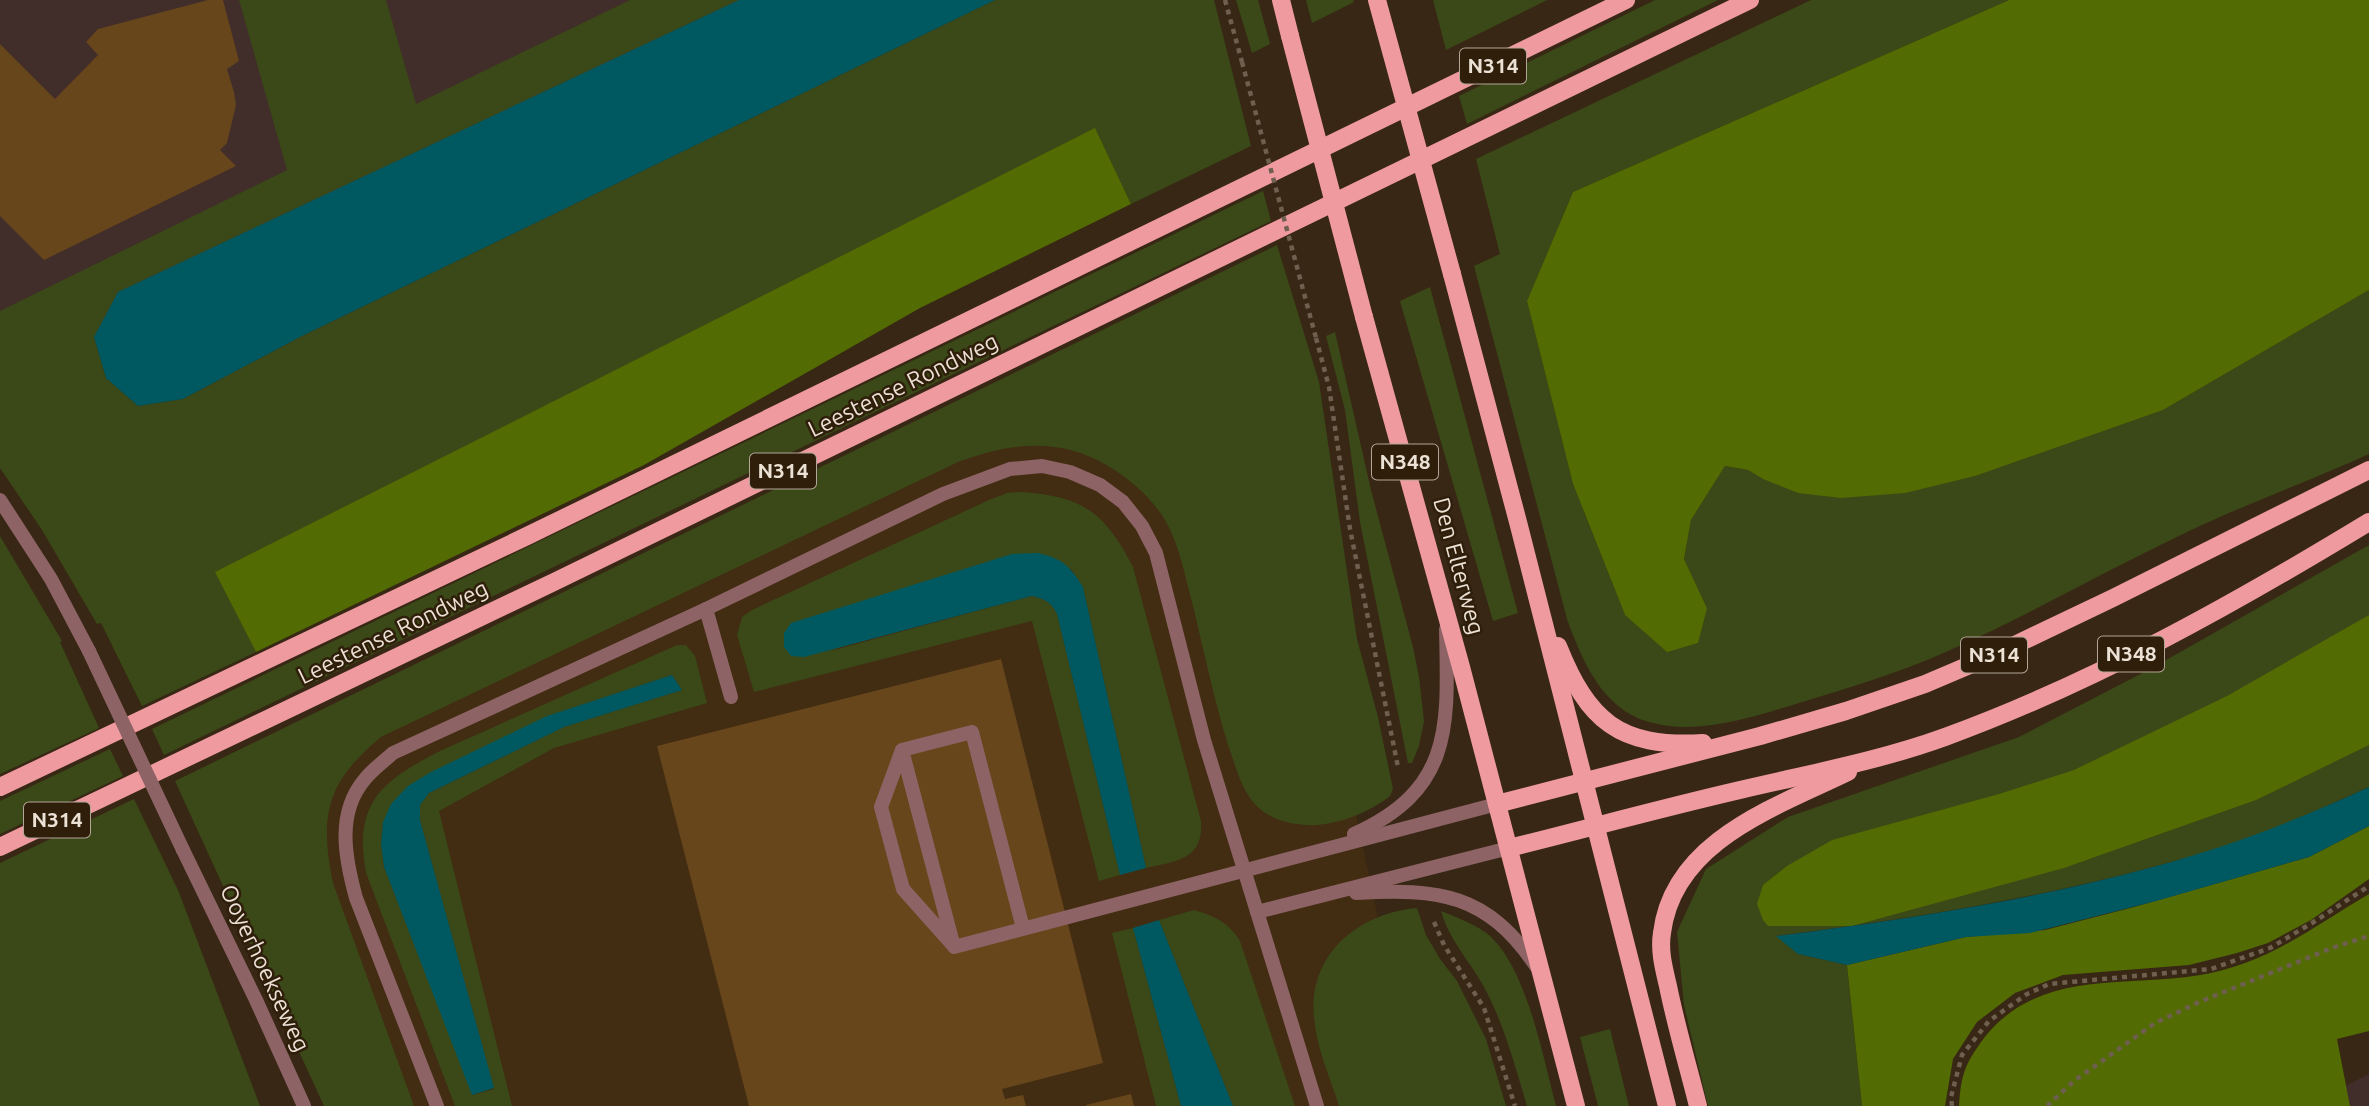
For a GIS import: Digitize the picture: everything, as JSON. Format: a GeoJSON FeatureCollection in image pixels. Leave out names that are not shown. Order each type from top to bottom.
{"type":"FeatureCollection","features":[{"type":"Feature","properties":{"kind":"main road","name":"Den Elterweg"},"geometry":{"type":"LineString","coordinates":[[1281,0],[1576,1106]]}},
{"type":"Feature","properties":{"kind":"main road","name":"N314"},"geometry":{"type":"LineString","coordinates":[[1377,0],[1534,587],[1564,661],[1583,698],[1596,715],[1641,739],[1669,744],[1760,736]]}},
{"type":"Feature","properties":{"kind":"main road","name":"Leestense Rondweg"},"geometry":{"type":"LineString","coordinates":[[0,788],[527,536],[1626,0]]}},
{"type":"Feature","properties":{"kind":"main road","name":"Leestense Rondweg"},"geometry":{"type":"LineString","coordinates":[[0,846],[554,582],[1750,0]]}},
{"type":"Feature","properties":{"kind":"main road","name":"N314"},"geometry":{"type":"LineString","coordinates":[[1497,804],[1760,736],[1885,699],[1974,663],[2112,598],[2369,470]]}},
{"type":"Feature","properties":{"kind":"main road","name":"N348"},"geometry":{"type":"LineString","coordinates":[[1509,848],[1879,757],[1943,738],[2078,680],[2228,605],[2369,522]]}},
{"type":"Feature","properties":{"kind":"main road"},"geometry":{"type":"LineString","coordinates":[[1534,587],[1667,1106]]}},
{"type":"Feature","properties":{"kind":"main road","name":"N348"},"geometry":{"type":"LineString","coordinates":[[1698,1106],[1662,959],[1661,934],[1668,909],[1683,879],[1703,851],[1741,824],[1879,757]]}},
{"type":"Feature","properties":{"kind":"street"},"geometry":{"type":"LineString","coordinates":[[437,1106],[348,871],[345,828],[351,799],[366,779],[393,753],[705,609],[943,494],[1010,469],[1042,467],[1070,472],[1100,485],[1123,502],[1143,526],[1156,553],[1204,740],[1317,1106]]}},
{"type":"Feature","properties":{"kind":"street","name":"Ooyerhoekseweg"},"geometry":{"type":"LineString","coordinates":[[0,500],[51,579],[89,650],[304,1106]]}},
{"type":"Feature","properties":{"kind":"street"},"geometry":{"type":"LineString","coordinates":[[1305,854],[1375,825],[1394,813],[1420,789],[1429,775],[1441,744],[1448,697],[1445,608]]}},
{"type":"Feature","properties":{"kind":"street"},"geometry":{"type":"LineString","coordinates":[[705,609],[731,697]]}},
{"type":"Feature","properties":{"kind":"street"},"geometry":{"type":"LineString","coordinates":[[902,750],[972,732],[1023,928]]}},
{"type":"Feature","properties":{"kind":"street"},"geometry":{"type":"LineString","coordinates":[[902,750],[881,807],[903,889],[954,947]]}},
{"type":"Feature","properties":{"kind":"street"},"geometry":{"type":"LineString","coordinates":[[902,750],[954,947]]}},
{"type":"Feature","properties":{"kind":"street"},"geometry":{"type":"LineString","coordinates":[[954,947],[1497,804]]}},
{"type":"Feature","properties":{"kind":"street"},"geometry":{"type":"LineString","coordinates":[[1257,912],[1509,848]]}},
{"type":"Feature","properties":{"kind":"street"},"geometry":{"type":"LineString","coordinates":[[1317,897],[1377,892],[1427,893],[1458,900],[1484,911],[1506,928],[1541,972]]}},
{"type":"Feature","properties":{"kind":"path"},"geometry":{"type":"LineString","coordinates":[[1225,0],[1329,387],[1350,529],[1406,801]]}},
{"type":"Feature","properties":{"kind":"path"},"geometry":{"type":"LineString","coordinates":[[1952,1106],[1951,1097],[1962,1055],[1989,1021],[2027,994],[2049,984],[2211,969],[2270,947],[2369,886]]}},
{"type":"Feature","properties":{"kind":"path"},"geometry":{"type":"LineString","coordinates":[[1427,893],[1436,928],[1444,945],[1484,1008],[1515,1106]]}},
{"type":"Feature","properties":{"kind":"path"},"geometry":{"type":"LineString","coordinates":[[2047,1106],[2074,1081],[2155,1023],[2209,998],[2332,948],[2369,936]]}},
{"type":"Feature","properties":{"kind":"shaded area"},"geometry":{"type":"Polygon","coordinates":[[[0,0],[801,0],[0,392],[0,0]]]}},
{"type":"Feature","properties":{"kind":"shaded area"},"geometry":{"type":"Polygon","coordinates":[[[1243,283],[1418,1106],[391,1106],[272,766],[1243,283]]]}},
{"type":"Feature","properties":{"kind":"shaded area"},"geometry":{"type":"Polygon","coordinates":[[[2369,1074],[2369,1106],[2304,1106],[2369,1074]]]}},
{"type":"Feature","properties":{"kind":"green space"},"geometry":{"type":"Polygon","coordinates":[[[239,0],[386,0],[416,104],[630,0],[739,0],[118,292],[94,337],[106,378],[138,406],[183,399],[300,337],[995,0],[1214,0],[1251,146],[1131,204],[1095,129],[216,572],[256,652],[142,706],[101,623],[97,624],[42,530],[0,468],[0,311],[287,170],[239,0]]]}},
{"type":"Feature","properties":{"kind":"green space"},"geometry":{"type":"Polygon","coordinates":[[[1236,0],[1258,0],[1270,44],[1252,53],[1236,0]]]}},
{"type":"Feature","properties":{"kind":"green space"},"geometry":{"type":"Polygon","coordinates":[[[1306,0],[1353,0],[1354,2],[1312,23],[1306,0]]]}},
{"type":"Feature","properties":{"kind":"green space"},"geometry":{"type":"Polygon","coordinates":[[[1433,0],[1547,0],[1446,50],[1433,0]]]}},
{"type":"Feature","properties":{"kind":"green space"},"geometry":{"type":"Polygon","coordinates":[[[1655,0],[1718,0],[1467,124],[1459,96],[1655,0]]]}},
{"type":"Feature","properties":{"kind":"green space"},"geometry":{"type":"Polygon","coordinates":[[[1811,0],[2009,0],[1573,192],[1527,301],[1573,484],[1625,615],[1707,608],[1684,559],[1691,520],[1725,466],[1748,470],[1763,479],[2163,410],[2369,290],[2369,454],[2208,522],[2008,623],[1912,666],[1763,714],[1725,723],[1686,727],[1649,722],[1633,716],[1606,695],[1587,666],[1567,619],[1474,266],[1500,254],[1476,159],[1811,0]]]}},
{"type":"Feature","properties":{"kind":"green space"},"geometry":{"type":"Polygon","coordinates":[[[2009,0],[2369,0],[2369,290],[2163,410],[1975,476],[1905,493],[1841,498],[1798,493],[1748,470],[1725,466],[1691,520],[1684,559],[1707,608],[1698,643],[1667,652],[1625,615],[1573,484],[1527,301],[1573,192],[2009,0]]]}},
{"type":"Feature","properties":{"kind":"green space"},"geometry":{"type":"Polygon","coordinates":[[[1095,128],[1131,204],[920,308],[644,465],[256,652],[215,572],[1095,128]]]}},
{"type":"Feature","properties":{"kind":"green space"},"geometry":{"type":"Polygon","coordinates":[[[1263,191],[1271,221],[164,755],[152,729],[1263,191]]]}},
{"type":"Feature","properties":{"kind":"green space"},"geometry":{"type":"Polygon","coordinates":[[[1277,245],[1319,382],[1357,639],[1378,717],[1393,789],[1390,796],[1350,818],[1328,824],[1284,822],[1259,808],[1245,790],[1228,745],[1178,551],[1165,520],[1153,504],[1116,471],[1089,456],[1071,450],[1014,447],[975,456],[381,737],[363,753],[338,785],[332,801],[327,837],[329,859],[333,883],[414,1106],[324,1106],[175,781],[1277,245]]]}},
{"type":"Feature","properties":{"kind":"green space"},"geometry":{"type":"Polygon","coordinates":[[[1430,287],[1518,613],[1493,621],[1400,301],[1430,287]]]}},
{"type":"Feature","properties":{"kind":"green space"},"geometry":{"type":"Polygon","coordinates":[[[1335,332],[1371,490],[1419,677],[1424,721],[1412,763],[1408,763],[1360,522],[1345,410],[1326,336],[1335,332]]]}},
{"type":"Feature","properties":{"kind":"green space"},"geometry":{"type":"Polygon","coordinates":[[[1021,492],[1060,498],[1089,510],[1112,533],[1133,567],[1201,821],[1198,844],[1193,851],[1177,860],[1146,868],[1083,587],[1071,569],[827,652],[1032,596],[1047,602],[1057,614],[1120,875],[1099,881],[1032,621],[754,692],[737,635],[742,617],[989,500],[1007,493],[1021,492]]]}},
{"type":"Feature","properties":{"kind":"green space"},"geometry":{"type":"Polygon","coordinates":[[[0,536],[62,641],[60,642],[99,728],[0,774],[0,536]]]}},
{"type":"Feature","properties":{"kind":"green space"},"geometry":{"type":"Polygon","coordinates":[[[2369,545],[2369,787],[2235,842],[2162,865],[1998,902],[1777,936],[1798,954],[1847,965],[1862,1106],[1708,1106],[1684,1005],[1677,932],[1706,869],[1788,817],[2019,737],[2152,668],[2369,545]]]}},
{"type":"Feature","properties":{"kind":"green space"},"geometry":{"type":"Polygon","coordinates":[[[2369,615],[2369,745],[2256,800],[2064,868],[1852,926],[1768,926],[1763,920],[1757,904],[1763,885],[1787,866],[1832,840],[1999,794],[2074,770],[2227,696],[2369,615]]]}},
{"type":"Feature","properties":{"kind":"green space"},"geometry":{"type":"Polygon","coordinates":[[[677,645],[686,645],[695,656],[707,703],[554,748],[439,811],[512,1106],[455,1106],[366,873],[364,828],[368,811],[376,797],[402,773],[440,751],[677,645]],[[672,675],[548,716],[383,822],[381,844],[384,867],[473,1095],[494,1089],[420,820],[420,805],[429,793],[564,727],[682,690],[672,675]]]}},
{"type":"Feature","properties":{"kind":"green space"},"geometry":{"type":"Polygon","coordinates":[[[110,749],[123,776],[0,834],[0,801],[110,749]]]}},
{"type":"Feature","properties":{"kind":"green space"},"geometry":{"type":"Polygon","coordinates":[[[134,799],[178,890],[260,1106],[0,1106],[0,863],[134,799]]]}},
{"type":"Feature","properties":{"kind":"green space"},"geometry":{"type":"Polygon","coordinates":[[[2369,826],[2369,879],[2311,920],[2268,943],[2189,965],[2063,975],[2015,993],[1977,1022],[1953,1059],[1945,1106],[1862,1106],[1847,965],[1966,937],[2045,930],[2134,907],[2309,857],[2369,826]]]}},
{"type":"Feature","properties":{"kind":"green space"},"geometry":{"type":"Polygon","coordinates":[[[2369,894],[2369,1031],[2337,1039],[2350,1106],[1959,1106],[1965,1070],[1984,1038],[2008,1014],[2035,998],[2095,984],[2191,976],[2243,964],[2298,937],[2369,894]]]}},
{"type":"Feature","properties":{"kind":"green space"},"geometry":{"type":"Polygon","coordinates":[[[1417,908],[1426,935],[1457,981],[1486,1039],[1506,1106],[1339,1106],[1315,1028],[1314,994],[1319,974],[1329,956],[1357,928],[1376,918],[1417,908]]]}},
{"type":"Feature","properties":{"kind":"green space"},"geometry":{"type":"Polygon","coordinates":[[[1194,910],[1221,921],[1240,941],[1295,1106],[1233,1106],[1159,920],[1194,910]]]}},
{"type":"Feature","properties":{"kind":"green space"},"geometry":{"type":"Polygon","coordinates":[[[1441,911],[1485,932],[1512,965],[1531,1012],[1556,1106],[1527,1106],[1491,1001],[1449,931],[1441,911]]]}},
{"type":"Feature","properties":{"kind":"green space"},"geometry":{"type":"Polygon","coordinates":[[[1133,928],[1181,1106],[1156,1106],[1112,933],[1133,928]]]}},
{"type":"Feature","properties":{"kind":"green space"},"geometry":{"type":"Polygon","coordinates":[[[1610,1029],[1629,1106],[1598,1106],[1580,1037],[1610,1029]]]}},
{"type":"Feature","properties":{"kind":"water"},"geometry":{"type":"Polygon","coordinates":[[[739,0],[995,0],[300,337],[183,399],[138,406],[106,378],[94,337],[118,292],[739,0]]]}},
{"type":"Feature","properties":{"kind":"water"},"geometry":{"type":"Polygon","coordinates":[[[1038,553],[1065,564],[1083,587],[1146,868],[1120,875],[1057,614],[1041,598],[1032,596],[804,657],[791,656],[784,647],[784,633],[791,623],[1012,554],[1038,553]]]}},
{"type":"Feature","properties":{"kind":"water"},"geometry":{"type":"Polygon","coordinates":[[[672,675],[682,690],[564,727],[429,793],[420,805],[420,820],[494,1088],[472,1095],[384,867],[381,844],[383,822],[391,804],[408,786],[431,772],[547,716],[672,675]]]}},
{"type":"Feature","properties":{"kind":"water"},"geometry":{"type":"Polygon","coordinates":[[[2369,787],[2369,826],[2309,857],[2156,901],[2030,933],[1966,937],[1847,965],[1798,954],[1776,936],[1943,912],[2109,878],[2236,841],[2294,820],[2369,787]]]}},
{"type":"Feature","properties":{"kind":"water"},"geometry":{"type":"Polygon","coordinates":[[[1159,920],[1233,1106],[1181,1106],[1133,928],[1159,920]]]}},
{"type":"Feature","properties":{"kind":"building"},"geometry":{"type":"Polygon","coordinates":[[[208,0],[223,0],[239,61],[227,69],[236,105],[227,143],[220,150],[236,166],[44,260],[0,216],[0,44],[55,99],[98,55],[86,42],[98,29],[208,0]]]}},
{"type":"Feature","properties":{"kind":"building"},"geometry":{"type":"Polygon","coordinates":[[[1001,659],[1103,1063],[1002,1089],[1005,1099],[1023,1095],[1026,1106],[749,1106],[657,746],[1001,659]]]}},
{"type":"Feature","properties":{"kind":"building"},"geometry":{"type":"Polygon","coordinates":[[[1131,1094],[1134,1106],[1086,1106],[1086,1105],[1131,1094]]]}}]}
